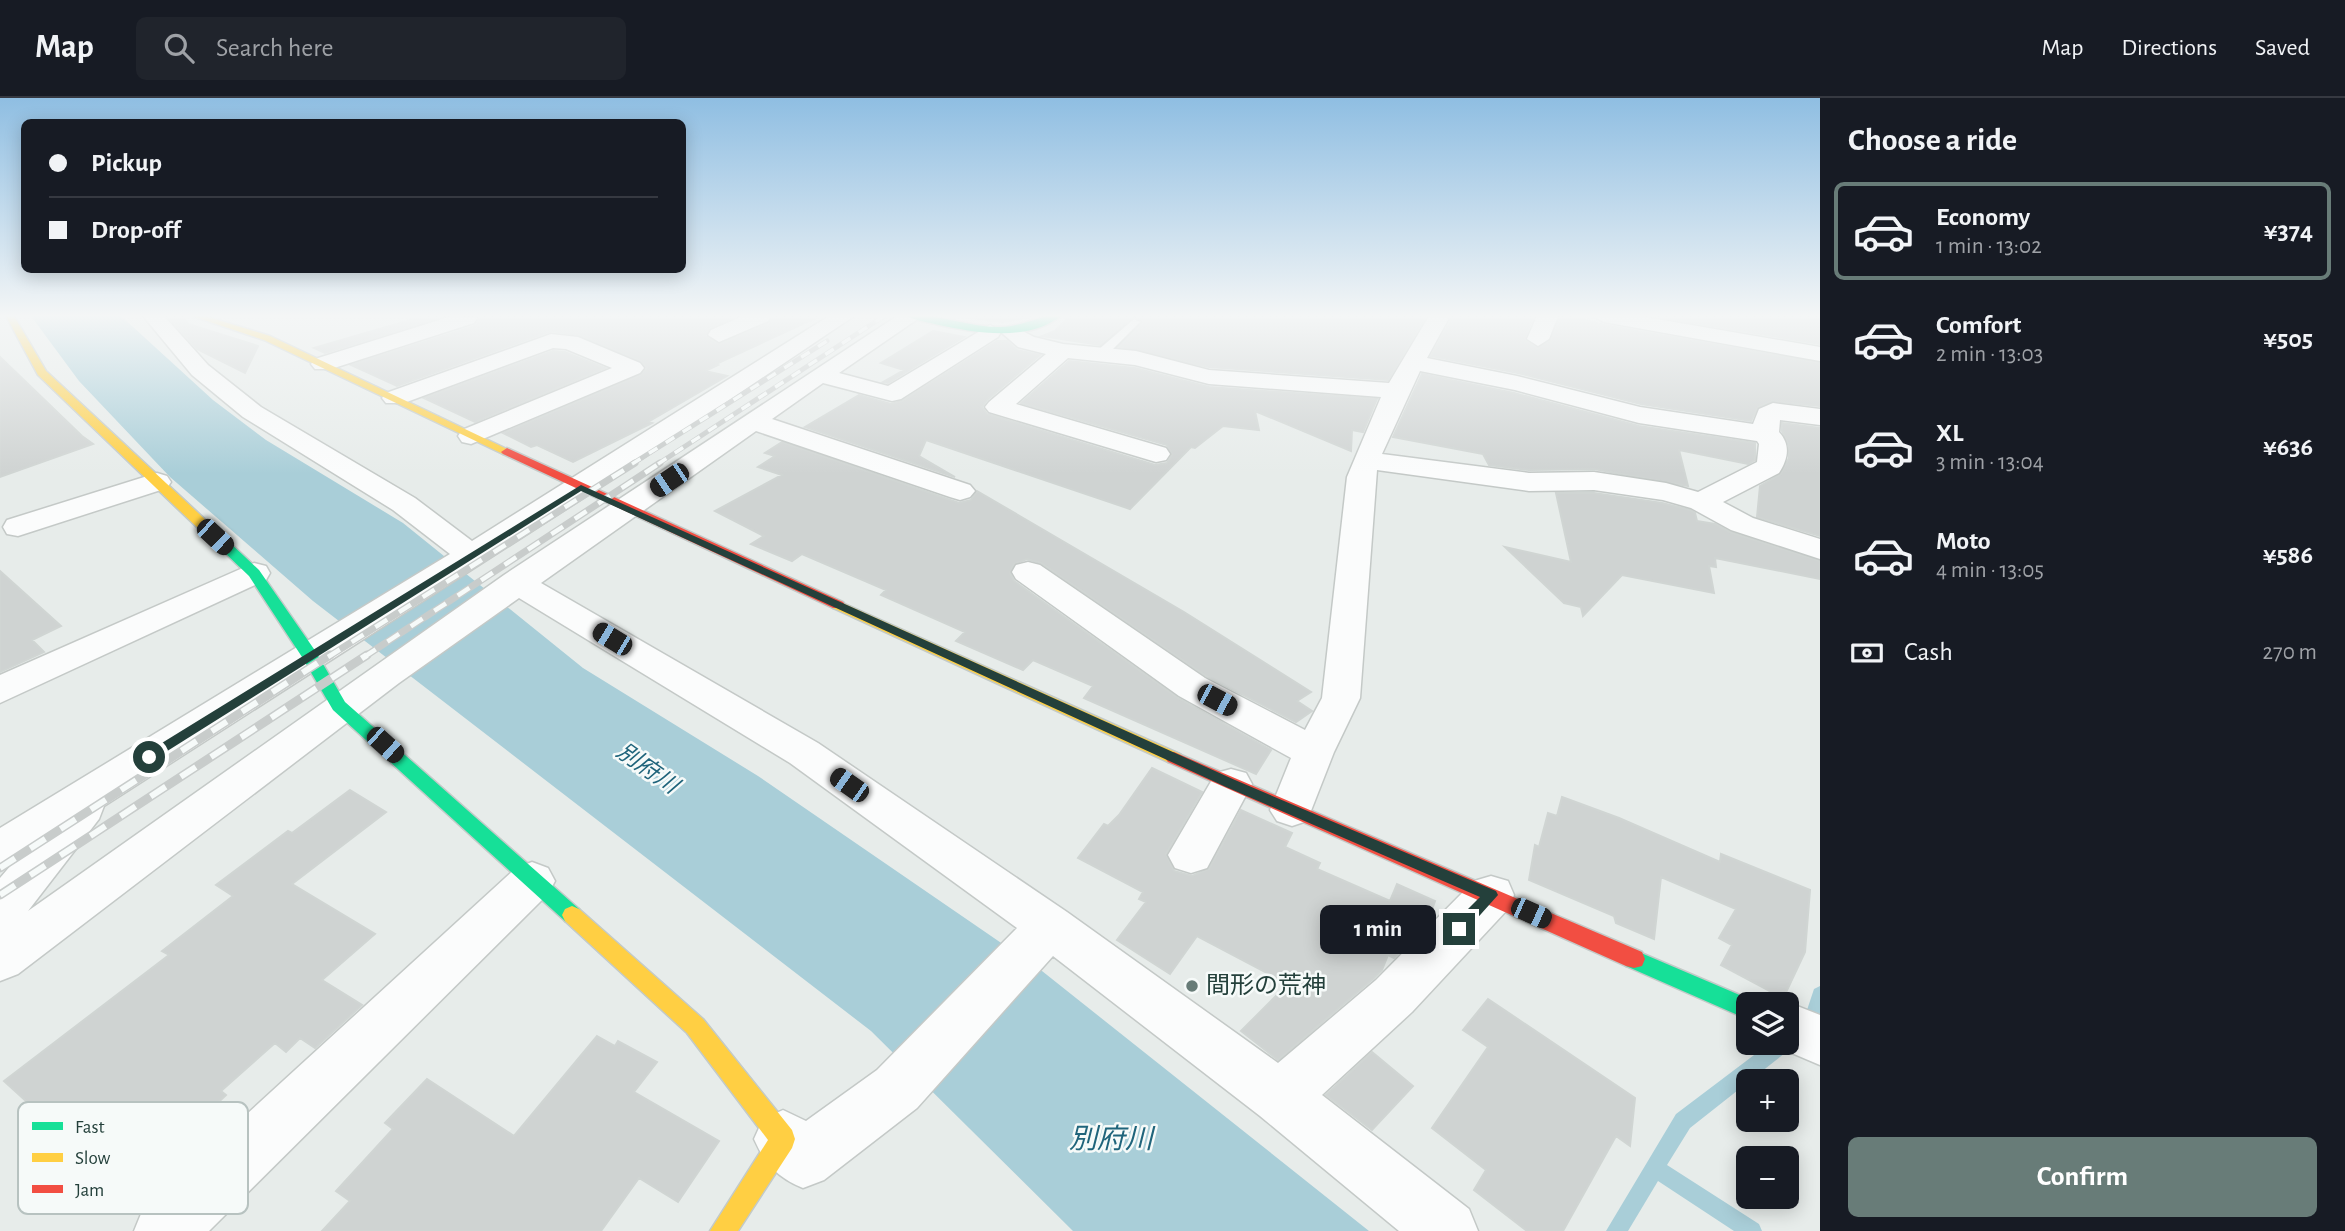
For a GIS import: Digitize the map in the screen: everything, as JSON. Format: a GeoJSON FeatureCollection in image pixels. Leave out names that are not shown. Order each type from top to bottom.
{"type":"FeatureCollection","features":[{"type":"Feature","properties":{"kind":"street"},"geometry":{"type":"LineString","coordinates":[[40,369],[254,573],[323,648],[339,706],[695,1026],[783,1139],[803,1158],[897,1088],[1050,926]]}},
{"type":"Feature","properties":{"kind":"street"},"geometry":{"type":"LineString","coordinates":[[199,369],[251,412],[404,504],[472,556]]}},
{"type":"Feature","properties":{"kind":"street"},"geometry":{"type":"LineString","coordinates":[[333,369],[625,508],[1231,784],[1736,1004]]}},
{"type":"Feature","properties":{"kind":"street"},"geometry":{"type":"LineString","coordinates":[[395,398],[476,369]]}},
{"type":"Feature","properties":{"kind":"street"},"geometry":{"type":"LineString","coordinates":[[471,436],[630,369]]}},
{"type":"Feature","properties":{"kind":"street"},"geometry":{"type":"LineString","coordinates":[[0,850],[472,556],[762,369]]}},
{"type":"Feature","properties":{"kind":"street"},"geometry":{"type":"LineString","coordinates":[[0,959],[339,706],[829,369]]}},
{"type":"Feature","properties":{"kind":"street"},"geometry":{"type":"LineString","coordinates":[[819,375],[891,394],[936,369]]}},
{"type":"Feature","properties":{"kind":"street"},"geometry":{"type":"LineString","coordinates":[[1042,369],[990,414],[1100,447],[1156,454]]}},
{"type":"Feature","properties":{"kind":"street"},"geometry":{"type":"LineString","coordinates":[[1178,369],[1209,377],[1396,391]]}},
{"type":"Feature","properties":{"kind":"street"},"geometry":{"type":"LineString","coordinates":[[1292,810],[1314,752],[1341,698],[1362,477],[1376,428],[1409,369]]}},
{"type":"Feature","properties":{"kind":"street"},"geometry":{"type":"LineString","coordinates":[[1444,369],[1517,383],[1639,415],[1765,435],[1773,442],[1773,458],[1769,467],[1700,502]]}},
{"type":"Feature","properties":{"kind":"street"},"geometry":{"type":"LineString","coordinates":[[1765,435],[1768,414],[1773,411],[1820,418]]}},
{"type":"Feature","properties":{"kind":"street"},"geometry":{"type":"LineString","coordinates":[[755,422],[898,481],[960,491]]}},
{"type":"Feature","properties":{"kind":"street"},"geometry":{"type":"LineString","coordinates":[[1366,460],[1529,482],[1594,481],[1666,492],[1700,502],[1742,524],[1820,549]]}},
{"type":"Feature","properties":{"kind":"street"},"geometry":{"type":"LineString","coordinates":[[18,527],[157,482]]}},
{"type":"Feature","properties":{"kind":"street"},"geometry":{"type":"LineString","coordinates":[[1028,572],[1192,687],[1314,752]]}},
{"type":"Feature","properties":{"kind":"street"},"geometry":{"type":"LineString","coordinates":[[0,690],[254,573]]}},
{"type":"Feature","properties":{"kind":"street"},"geometry":{"type":"LineString","coordinates":[[516,582],[804,754],[1050,926],[1280,1097],[1447,1231]]}},
{"type":"Feature","properties":{"kind":"street"},"geometry":{"type":"LineString","coordinates":[[1191,855],[1231,784]]}},
{"type":"Feature","properties":{"kind":"street"},"geometry":{"type":"LineString","coordinates":[[0,912],[103,786]]}},
{"type":"Feature","properties":{"kind":"street"},"geometry":{"type":"LineString","coordinates":[[248,1152],[532,881]]}},
{"type":"Feature","properties":{"kind":"street"},"geometry":{"type":"LineString","coordinates":[[1280,1097],[1394,996],[1491,895]]}},
{"type":"Feature","properties":{"kind":"street"},"geometry":{"type":"LineString","coordinates":[[1799,1031],[1820,1040]]}},
{"type":"Feature","properties":{"kind":"street"},"geometry":{"type":"LineString","coordinates":[[723,1231],[783,1139]]}},
{"type":"Feature","properties":{"kind":"street"},"geometry":{"type":"LineString","coordinates":[[165,1231],[183,1214]]}},
{"type":"Feature","properties":{"kind":"water","name":"別府川"},"geometry":{"type":"Polygon","coordinates":[[[70,369],[179,369],[213,400],[266,440],[403,523],[583,668],[758,776],[1042,971],[1369,1231],[1073,1231],[871,1031],[313,601],[170,477],[70,369]]]}},
{"type":"Feature","properties":{"kind":"building"},"geometry":{"type":"Polygon","coordinates":[[[0,369],[12,369],[93,444],[0,477],[0,369]]]}},
{"type":"Feature","properties":{"kind":"building"},"geometry":{"type":"Polygon","coordinates":[[[359,369],[445,369],[397,386],[359,369]]]}},
{"type":"Feature","properties":{"kind":"building"},"geometry":{"type":"Polygon","coordinates":[[[504,369],[603,369],[475,422],[424,398],[504,369]]]}},
{"type":"Feature","properties":{"kind":"building"},"geometry":{"type":"Polygon","coordinates":[[[646,369],[710,369],[705,371],[727,376],[648,422],[652,423],[573,462],[537,445],[531,447],[503,433],[641,375],[646,369]]]}},
{"type":"Feature","properties":{"kind":"building"},"geometry":{"type":"Polygon","coordinates":[[[900,369],[911,369],[888,383],[883,382],[904,370],[900,369]]]}},
{"type":"Feature","properties":{"kind":"building"},"geometry":{"type":"Polygon","coordinates":[[[953,369],[1024,369],[987,400],[982,407],[987,414],[1155,465],[1167,463],[1172,455],[1167,445],[1021,403],[1060,369],[1138,369],[1209,387],[1377,399],[1363,432],[1352,430],[1351,451],[1255,411],[1259,430],[1223,426],[1195,448],[1191,447],[1130,509],[926,440],[919,456],[955,477],[805,427],[859,395],[891,404],[902,401],[953,369]]]}},
{"type":"Feature","properties":{"kind":"building"},"geometry":{"type":"Polygon","coordinates":[[[1235,369],[1395,369],[1388,380],[1235,369]]]}},
{"type":"Feature","properties":{"kind":"building"},"geometry":{"type":"Polygon","coordinates":[[[1497,369],[1820,369],[1820,406],[1772,401],[1758,407],[1751,421],[1641,404],[1497,369]]]}},
{"type":"Feature","properties":{"kind":"building"},"geometry":{"type":"Polygon","coordinates":[[[1422,374],[1514,393],[1639,426],[1755,443],[1755,460],[1748,464],[1679,450],[1688,486],[1594,469],[1529,470],[1489,465],[1483,454],[1393,437],[1422,374]]]}},
{"type":"Feature","properties":{"kind":"building"},"geometry":{"type":"Polygon","coordinates":[[[1782,423],[1820,428],[1820,536],[1757,517],[1760,486],[1781,474],[1789,458],[1789,446],[1782,431],[1782,423]]]}},
{"type":"Feature","properties":{"kind":"building"},"geometry":{"type":"Polygon","coordinates":[[[782,442],[959,503],[971,500],[977,491],[1184,612],[1311,692],[1297,701],[1312,711],[1296,722],[1206,676],[1041,563],[1027,559],[1014,564],[1010,573],[1014,581],[1178,698],[1271,750],[1256,774],[1084,698],[1093,686],[1033,660],[1023,670],[956,641],[965,632],[881,595],[886,590],[802,554],[792,561],[751,544],[764,536],[715,511],[782,475],[758,467],[775,456],[765,453],[782,442]]]}},
{"type":"Feature","properties":{"kind":"building"},"geometry":{"type":"Polygon","coordinates":[[[1556,493],[1594,493],[1690,510],[1695,513],[1697,521],[1715,524],[1730,532],[1820,561],[1820,579],[1715,558],[1716,567],[1709,566],[1714,593],[1622,575],[1583,616],[1581,607],[1564,603],[1505,547],[1571,562],[1556,493]]]}},
{"type":"Feature","properties":{"kind":"building"},"geometry":{"type":"Polygon","coordinates":[[[0,571],[61,626],[32,640],[44,652],[0,672],[0,571]]]}},
{"type":"Feature","properties":{"kind":"building"},"geometry":{"type":"Polygon","coordinates":[[[1152,768],[1202,792],[1166,854],[1174,871],[1192,876],[1209,869],[1241,810],[1292,833],[1285,847],[1320,863],[1317,869],[1390,901],[1397,884],[1435,901],[1427,924],[1394,958],[1388,955],[1382,970],[1374,978],[1278,1060],[1241,1031],[1288,984],[1197,936],[1170,974],[1117,940],[1146,902],[1139,899],[1143,892],[1078,858],[1104,824],[1108,826],[1119,815],[1152,768]]]}},
{"type":"Feature","properties":{"kind":"building"},"geometry":{"type":"Polygon","coordinates":[[[350,790],[386,812],[292,884],[375,934],[322,980],[362,1005],[315,1048],[300,1038],[286,1052],[275,1043],[221,1091],[226,1095],[219,1102],[27,1102],[4,1081],[169,955],[162,951],[233,896],[216,885],[288,831],[292,833],[350,790]]]}},
{"type":"Feature","properties":{"kind":"building"},"geometry":{"type":"Polygon","coordinates":[[[1562,797],[1619,818],[1720,862],[1721,854],[1810,890],[1805,952],[1786,992],[1771,992],[1721,965],[1732,945],[1719,938],[1736,909],[1661,877],[1654,939],[1616,923],[1614,916],[1529,880],[1535,845],[1539,847],[1548,813],[1557,816],[1562,797]]]}},
{"type":"Feature","properties":{"kind":"building"},"geometry":{"type":"Polygon","coordinates":[[[1488,999],[1635,1098],[1630,1146],[1616,1136],[1563,1231],[1527,1231],[1474,1190],[1486,1170],[1432,1128],[1488,1047],[1463,1030],[1488,999]]]}},
{"type":"Feature","properties":{"kind":"building"},"geometry":{"type":"Polygon","coordinates":[[[597,1036],[615,1046],[618,1041],[657,1062],[634,1092],[719,1141],[678,1202],[639,1178],[601,1231],[322,1231],[350,1201],[336,1191],[393,1129],[385,1123],[427,1079],[514,1136],[597,1036]]]}},
{"type":"Feature","properties":{"kind":"building"},"geometry":{"type":"Polygon","coordinates":[[[1372,1052],[1413,1086],[1372,1130],[1326,1095],[1372,1052]]]}},
{"type":"Feature","properties":{"kind":"waterway"},"geometry":{"type":"LineString","coordinates":[[1805,1023],[1814,1015],[1820,994]]}},
{"type":"Feature","properties":{"kind":"waterway"},"geometry":{"type":"LineString","coordinates":[[1616,1231],[1683,1121],[1768,1055]]}},
{"type":"Feature","properties":{"kind":"waterway"},"geometry":{"type":"LineString","coordinates":[[1655,1168],[1752,1231]]}},
{"type":"Feature","properties":{"kind":"railway"},"geometry":{"type":"LineString","coordinates":[[632,464],[783,369]]}},
{"type":"Feature","properties":{"kind":"railway"},"geometry":{"type":"LineString","coordinates":[[658,464],[803,369]]}},
{"type":"Feature","properties":{"kind":"railway"},"geometry":{"type":"LineString","coordinates":[[328,657],[635,463]]}},
{"type":"Feature","properties":{"kind":"railway"},"geometry":{"type":"LineString","coordinates":[[364,657],[660,463]]}},
{"type":"Feature","properties":{"kind":"railway"},"geometry":{"type":"LineString","coordinates":[[0,868],[330,655]]}},
{"type":"Feature","properties":{"kind":"railway"},"geometry":{"type":"LineString","coordinates":[[0,895],[367,655]]}},
{"type":"Feature","properties":{"kind":"traffic: fast"},"geometry":{"type":"LineString","coordinates":[[206,528],[254,573],[310,656],[339,706],[572,915]]}},
{"type":"Feature","properties":{"kind":"traffic: fast"},"geometry":{"type":"LineString","coordinates":[[1634,959],[1736,1004]]}},
{"type":"Feature","properties":{"kind":"traffic: slow"},"geometry":{"type":"LineString","coordinates":[[40,369],[206,528]]}},
{"type":"Feature","properties":{"kind":"traffic: slow"},"geometry":{"type":"LineString","coordinates":[[332,369],[507,452]]}},
{"type":"Feature","properties":{"kind":"traffic: slow"},"geometry":{"type":"LineString","coordinates":[[838,605],[1174,758]]}},
{"type":"Feature","properties":{"kind":"traffic: slow"},"geometry":{"type":"LineString","coordinates":[[572,915],[695,1026],[783,1139],[723,1231]]}},
{"type":"Feature","properties":{"kind":"traffic: jam"},"geometry":{"type":"LineString","coordinates":[[507,452],[838,605]]}},
{"type":"Feature","properties":{"kind":"traffic: jam"},"geometry":{"type":"LineString","coordinates":[[1174,758],[1634,959]]}},
{"type":"Feature","properties":{"kind":"place","name":"間形の荒神"},"geometry":{"type":"Point","coordinates":[1192,986]}},
{"type":"Feature","properties":{"kind":"route"},"geometry":{"type":"LineString","coordinates":[[149,757],[581,487],[1231,784],[1491,895],[1459,929]]}}]}
